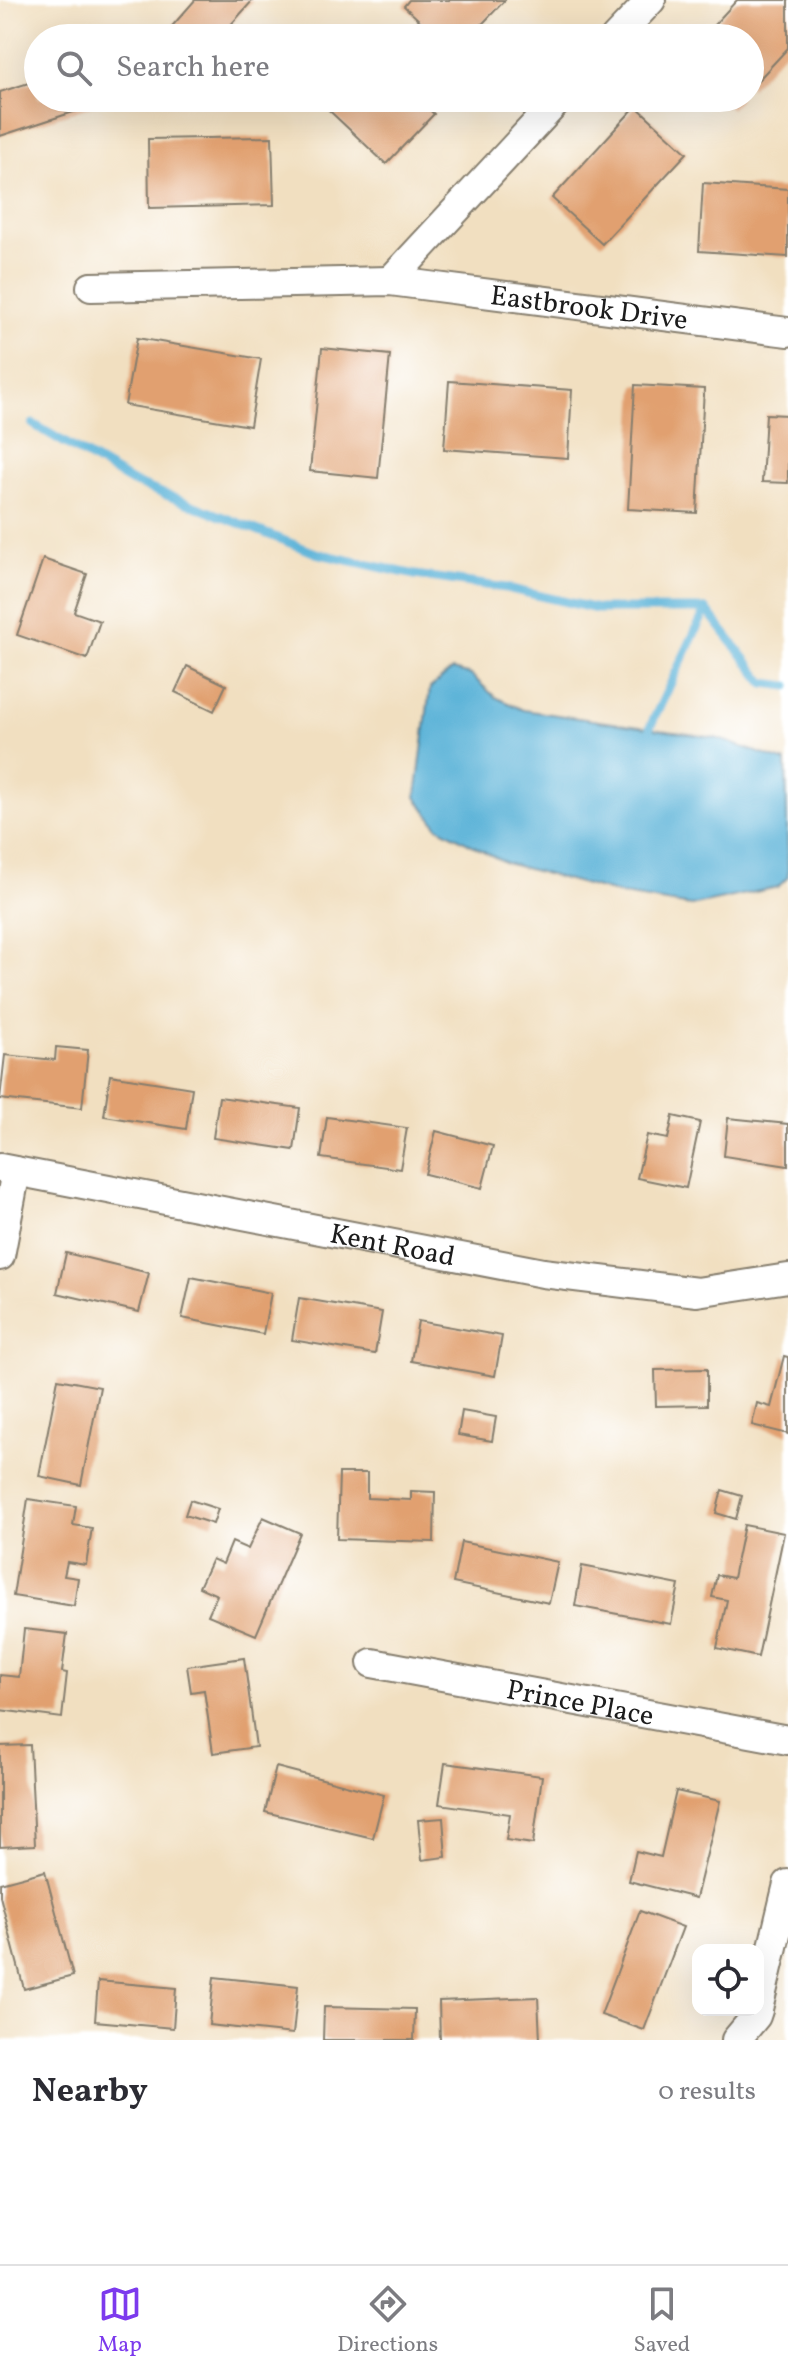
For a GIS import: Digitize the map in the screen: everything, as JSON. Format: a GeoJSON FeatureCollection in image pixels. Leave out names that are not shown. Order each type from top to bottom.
{"type":"FeatureCollection","features":[{"type":"Feature","properties":{"kind":"street"},"geometry":{"type":"LineString","coordinates":[[628,24],[651,0]]}},
{"type":"Feature","properties":{"kind":"street"},"geometry":{"type":"LineString","coordinates":[[390,281],[547,112]]}},
{"type":"Feature","properties":{"kind":"street","name":"Eastbrook Drive"},"geometry":{"type":"LineString","coordinates":[[91,287],[390,281],[788,332]]}},
{"type":"Feature","properties":{"kind":"street"},"geometry":{"type":"LineString","coordinates":[[0,1256],[8,1170]]}},
{"type":"Feature","properties":{"kind":"street","name":"Kent Road"},"geometry":{"type":"LineString","coordinates":[[8,1170],[543,1273],[697,1292],[788,1278]]}},
{"type":"Feature","properties":{"kind":"street","name":"Prince Place"},"geometry":{"type":"LineString","coordinates":[[372,1663],[788,1740]]}},
{"type":"Feature","properties":{"kind":"street"},"geometry":{"type":"LineString","coordinates":[[764,1985],[788,1884]]}},
{"type":"Feature","properties":{"kind":"street"},"geometry":{"type":"LineString","coordinates":[[736,2040],[756,2016]]}},
{"type":"Feature","properties":{"kind":"water"},"geometry":{"type":"Polygon","coordinates":[[[452,670],[471,675],[495,697],[523,710],[716,738],[786,762],[788,877],[778,887],[691,906],[623,895],[506,863],[438,827],[416,797],[430,688],[452,670]]]}},
{"type":"Feature","properties":{"kind":"building"},"geometry":{"type":"Polygon","coordinates":[[[195,0],[253,0],[232,24],[174,24],[195,0]]]}},
{"type":"Feature","properties":{"kind":"building"},"geometry":{"type":"Polygon","coordinates":[[[409,0],[505,0],[482,24],[423,24],[404,6],[409,0]]]}},
{"type":"Feature","properties":{"kind":"building"},"geometry":{"type":"Polygon","coordinates":[[[737,0],[788,0],[788,48],[764,74],[764,24],[715,24],[737,0]]]}},
{"type":"Feature","properties":{"kind":"building"},"geometry":{"type":"Polygon","coordinates":[[[24,84],[24,112],[73,112],[0,136],[0,92],[24,84]]]}},
{"type":"Feature","properties":{"kind":"building"},"geometry":{"type":"Polygon","coordinates":[[[331,112],[434,114],[386,164],[331,112]]]}},
{"type":"Feature","properties":{"kind":"building"},"geometry":{"type":"Polygon","coordinates":[[[631,112],[643,112],[687,153],[602,244],[552,198],[631,112]]]}},
{"type":"Feature","properties":{"kind":"building"},"geometry":{"type":"Polygon","coordinates":[[[272,137],[274,205],[149,208],[148,139],[272,137]]]}},
{"type":"Feature","properties":{"kind":"building"},"geometry":{"type":"Polygon","coordinates":[[[703,183],[788,189],[788,257],[699,251],[703,183]]]}},
{"type":"Feature","properties":{"kind":"building"},"geometry":{"type":"Polygon","coordinates":[[[137,338],[261,359],[250,426],[125,405],[137,338]]]}},
{"type":"Feature","properties":{"kind":"building"},"geometry":{"type":"Polygon","coordinates":[[[322,348],[390,355],[378,478],[310,471],[322,348]]]}},
{"type":"Feature","properties":{"kind":"building"},"geometry":{"type":"Polygon","coordinates":[[[449,381],[572,390],[568,458],[444,449],[449,381]]]}},
{"type":"Feature","properties":{"kind":"building"},"geometry":{"type":"Polygon","coordinates":[[[635,385],[704,389],[697,513],[628,509],[635,385]]]}},
{"type":"Feature","properties":{"kind":"building"},"geometry":{"type":"Polygon","coordinates":[[[766,414],[788,415],[788,483],[762,482],[766,414]]]}},
{"type":"Feature","properties":{"kind":"building"},"geometry":{"type":"Polygon","coordinates":[[[43,559],[87,574],[74,612],[100,621],[87,659],[17,635],[43,559]]]}},
{"type":"Feature","properties":{"kind":"building"},"geometry":{"type":"Polygon","coordinates":[[[187,666],[226,685],[214,711],[175,692],[187,666]]]}},
{"type":"Feature","properties":{"kind":"building"},"geometry":{"type":"Polygon","coordinates":[[[56,1047],[88,1050],[82,1108],[0,1099],[5,1055],[55,1060],[56,1047]]]}},
{"type":"Feature","properties":{"kind":"building"},"geometry":{"type":"Polygon","coordinates":[[[110,1075],[192,1088],[186,1129],[104,1116],[110,1075]]]}},
{"type":"Feature","properties":{"kind":"building"},"geometry":{"type":"Polygon","coordinates":[[[219,1097],[300,1108],[294,1150],[213,1138],[219,1097]]]}},
{"type":"Feature","properties":{"kind":"building"},"geometry":{"type":"Polygon","coordinates":[[[673,1116],[700,1122],[686,1188],[637,1178],[647,1135],[668,1139],[673,1116]]]}},
{"type":"Feature","properties":{"kind":"building"},"geometry":{"type":"Polygon","coordinates":[[[327,1117],[407,1128],[400,1169],[321,1158],[327,1117]]]}},
{"type":"Feature","properties":{"kind":"building"},"geometry":{"type":"Polygon","coordinates":[[[728,1118],[788,1124],[788,1166],[724,1156],[728,1118]]]}},
{"type":"Feature","properties":{"kind":"building"},"geometry":{"type":"Polygon","coordinates":[[[436,1131],[493,1146],[482,1188],[425,1174],[436,1131]]]}},
{"type":"Feature","properties":{"kind":"building"},"geometry":{"type":"Polygon","coordinates":[[[66,1253],[149,1273],[139,1312],[57,1293],[66,1253]]]}},
{"type":"Feature","properties":{"kind":"building"},"geometry":{"type":"Polygon","coordinates":[[[191,1277],[271,1293],[263,1334],[182,1318],[191,1277]]]}},
{"type":"Feature","properties":{"kind":"building"},"geometry":{"type":"Polygon","coordinates":[[[299,1298],[382,1312],[375,1354],[292,1340],[299,1298]]]}},
{"type":"Feature","properties":{"kind":"building"},"geometry":{"type":"Polygon","coordinates":[[[418,1321],[502,1336],[495,1376],[411,1361],[418,1321]]]}},
{"type":"Feature","properties":{"kind":"building"},"geometry":{"type":"Polygon","coordinates":[[[784,1356],[788,1357],[788,1434],[752,1425],[757,1403],[771,1407],[784,1356]]]}},
{"type":"Feature","properties":{"kind":"building"},"geometry":{"type":"Polygon","coordinates":[[[707,1369],[707,1405],[656,1406],[655,1370],[707,1369]]]}},
{"type":"Feature","properties":{"kind":"building"},"geometry":{"type":"Polygon","coordinates":[[[58,1379],[100,1387],[81,1485],[39,1476],[58,1379]]]}},
{"type":"Feature","properties":{"kind":"building"},"geometry":{"type":"Polygon","coordinates":[[[462,1411],[496,1417],[492,1441],[458,1435],[462,1411]]]}},
{"type":"Feature","properties":{"kind":"building"},"geometry":{"type":"Polygon","coordinates":[[[339,1473],[367,1473],[367,1498],[411,1500],[411,1491],[435,1492],[434,1542],[337,1539],[339,1473]]]}},
{"type":"Feature","properties":{"kind":"building"},"geometry":{"type":"Polygon","coordinates":[[[722,1490],[742,1496],[736,1519],[716,1513],[722,1490]]]}},
{"type":"Feature","properties":{"kind":"building"},"geometry":{"type":"Polygon","coordinates":[[[28,1499],[76,1506],[73,1525],[92,1528],[86,1565],[67,1562],[64,1576],[78,1578],[74,1606],[13,1596],[28,1499]]]}},
{"type":"Feature","properties":{"kind":"building"},"geometry":{"type":"Polygon","coordinates":[[[190,1500],[218,1509],[213,1524],[185,1515],[190,1500]]]}},
{"type":"Feature","properties":{"kind":"building"},"geometry":{"type":"Polygon","coordinates":[[[263,1517],[300,1533],[256,1635],[208,1615],[217,1595],[199,1587],[212,1559],[223,1564],[232,1542],[248,1549],[263,1517]]]}},
{"type":"Feature","properties":{"kind":"building"},"geometry":{"type":"Polygon","coordinates":[[[744,1525],[784,1533],[758,1657],[717,1648],[727,1600],[712,1597],[717,1575],[733,1578],[744,1525]]]}},
{"type":"Feature","properties":{"kind":"building"},"geometry":{"type":"Polygon","coordinates":[[[461,1542],[558,1562],[549,1603],[453,1583],[461,1542]]]}},
{"type":"Feature","properties":{"kind":"building"},"geometry":{"type":"Polygon","coordinates":[[[582,1566],[679,1585],[671,1624],[575,1606],[582,1566]]]}},
{"type":"Feature","properties":{"kind":"building"},"geometry":{"type":"Polygon","coordinates":[[[24,1629],[67,1634],[62,1672],[67,1673],[62,1718],[0,1710],[0,1675],[19,1677],[24,1629]]]}},
{"type":"Feature","properties":{"kind":"building"},"geometry":{"type":"Polygon","coordinates":[[[244,1658],[256,1747],[213,1753],[204,1690],[191,1692],[187,1666],[244,1658]]]}},
{"type":"Feature","properties":{"kind":"building"},"geometry":{"type":"Polygon","coordinates":[[[30,1745],[35,1845],[0,1847],[0,1746],[30,1745]]]}},
{"type":"Feature","properties":{"kind":"building"},"geometry":{"type":"Polygon","coordinates":[[[445,1763],[542,1776],[533,1844],[506,1840],[510,1814],[439,1804],[445,1763]]]}},
{"type":"Feature","properties":{"kind":"building"},"geometry":{"type":"Polygon","coordinates":[[[276,1767],[384,1795],[373,1838],[265,1812],[276,1767]]]}},
{"type":"Feature","properties":{"kind":"building"},"geometry":{"type":"Polygon","coordinates":[[[676,1791],[720,1801],[696,1898],[629,1881],[636,1851],[661,1857],[676,1791]]]}},
{"type":"Feature","properties":{"kind":"building"},"geometry":{"type":"Polygon","coordinates":[[[443,1818],[446,1857],[422,1860],[418,1820],[443,1818]]]}},
{"type":"Feature","properties":{"kind":"building"},"geometry":{"type":"Polygon","coordinates":[[[45,1871],[73,1976],[24,1989],[0,1896],[0,1883],[45,1871]]]}},
{"type":"Feature","properties":{"kind":"building"},"geometry":{"type":"Polygon","coordinates":[[[640,1911],[683,1927],[644,2030],[601,2015],[640,1911]]]}},
{"type":"Feature","properties":{"kind":"building"},"geometry":{"type":"Polygon","coordinates":[[[214,1977],[298,1986],[293,2034],[209,2025],[214,1977]]]}},
{"type":"Feature","properties":{"kind":"building"},"geometry":{"type":"Polygon","coordinates":[[[98,1981],[176,1988],[173,2028],[95,2021],[98,1981]]]}},
{"type":"Feature","properties":{"kind":"building"},"geometry":{"type":"Polygon","coordinates":[[[538,1997],[540,2040],[440,2040],[439,2001],[538,1997]]]}},
{"type":"Feature","properties":{"kind":"building"},"geometry":{"type":"Polygon","coordinates":[[[324,2007],[415,2009],[414,2040],[323,2040],[324,2007]]]}},
{"type":"Feature","properties":{"kind":"waterway"},"geometry":{"type":"LineString","coordinates":[[33,424],[130,481],[316,553],[415,575],[506,588],[597,609],[706,609]]}},
{"type":"Feature","properties":{"kind":"waterway"},"geometry":{"type":"LineString","coordinates":[[706,609],[764,683],[788,686]]}},
{"type":"Feature","properties":{"kind":"waterway"},"geometry":{"type":"LineString","coordinates":[[650,727],[706,609]]}}]}
